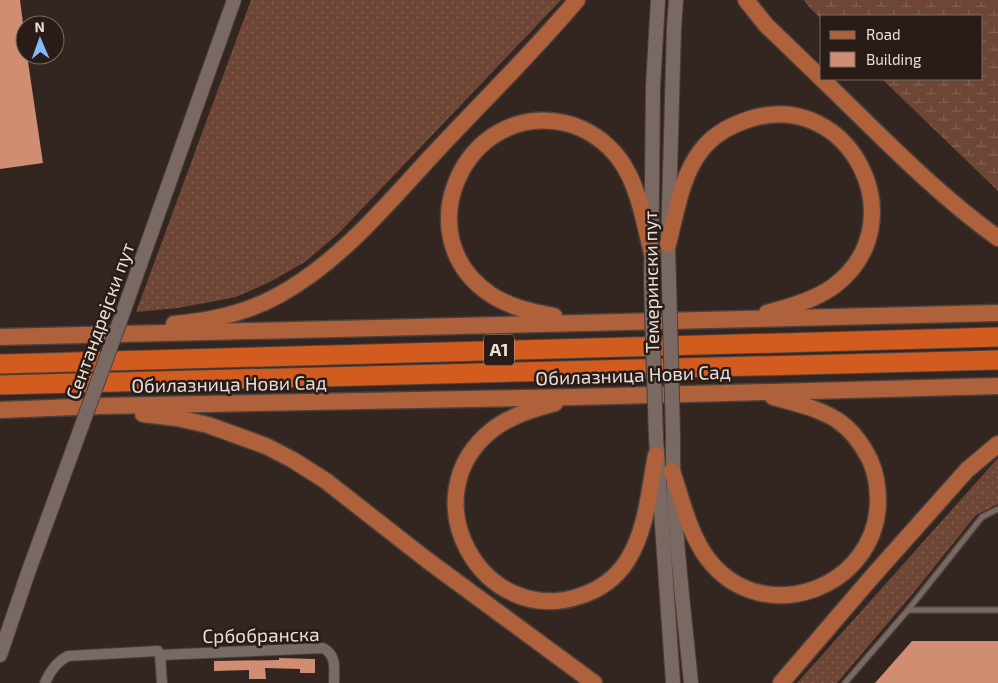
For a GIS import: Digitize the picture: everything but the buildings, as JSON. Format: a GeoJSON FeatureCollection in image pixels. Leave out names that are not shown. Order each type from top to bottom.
{"type":"FeatureCollection","features":[{"type":"Feature","properties":{"kind":"highway","name":"A1"},"geometry":{"type":"LineString","coordinates":[[0,364],[998,337]]}},
{"type":"Feature","properties":{"kind":"highway","name":"A1"},"geometry":{"type":"LineString","coordinates":[[0,385],[998,360]]}},
{"type":"Feature","properties":{"kind":"main road","name":"Сентандрејски пут"},"geometry":{"type":"LineString","coordinates":[[0,655],[234,0]]}},
{"type":"Feature","properties":{"kind":"main road"},"geometry":{"type":"LineString","coordinates":[[134,334],[159,325],[184,323],[243,312],[278,296],[322,267],[367,224],[577,0]]}},
{"type":"Feature","properties":{"kind":"main road","name":"Темерински пут"},"geometry":{"type":"LineString","coordinates":[[658,0],[651,161],[652,282],[656,455],[673,683]]}},
{"type":"Feature","properties":{"kind":"main road","name":"Темерински пут"},"geometry":{"type":"LineString","coordinates":[[676,0],[668,244],[673,435],[672,471],[691,683]]}},
{"type":"Feature","properties":{"kind":"main road"},"geometry":{"type":"LineString","coordinates":[[746,0],[766,25],[820,77]]}},
{"type":"Feature","properties":{"kind":"main road"},"geometry":{"type":"LineString","coordinates":[[823,80],[918,170],[978,224],[998,238]]}},
{"type":"Feature","properties":{"kind":"main road"},"geometry":{"type":"LineString","coordinates":[[668,244],[683,188],[694,162],[706,145],[732,125],[766,115],[790,116],[822,126],[841,139],[859,162],[868,182],[871,195],[872,219],[869,236],[863,251],[854,266],[842,280],[822,294],[749,319]]}},
{"type":"Feature","properties":{"kind":"main road"},"geometry":{"type":"LineString","coordinates":[[584,322],[525,310],[499,300],[480,287],[461,263],[449,230],[450,201],[460,173],[476,150],[498,133],[516,125],[534,121],[551,121],[567,124],[592,134],[607,145],[626,170],[638,199],[652,253]]}},
{"type":"Feature","properties":{"kind":"main road"},"geometry":{"type":"LineString","coordinates":[[0,337],[998,313]]}},
{"type":"Feature","properties":{"kind":"main road","name":"Обилазница Нови Сад"},"geometry":{"type":"LineString","coordinates":[[0,410],[100,406],[576,397],[998,386]]}},
{"type":"Feature","properties":{"kind":"main road"},"geometry":{"type":"LineString","coordinates":[[672,471],[699,545],[716,568],[734,582],[755,592],[766,594],[802,594],[823,586],[847,570],[866,546],[872,534],[877,514],[877,481],[865,449],[845,426],[829,416],[809,407],[756,392]]}},
{"type":"Feature","properties":{"kind":"main road"},"geometry":{"type":"LineString","coordinates":[[576,397],[534,409],[501,424],[481,441],[465,464],[459,478],[456,495],[457,520],[463,541],[470,555],[491,580],[519,595],[545,601],[575,598],[604,585],[622,568],[638,538],[656,455]]}},
{"type":"Feature","properties":{"kind":"main road"},"geometry":{"type":"LineString","coordinates":[[100,406],[136,414],[177,418],[208,425],[266,446],[293,460],[326,481],[414,550],[594,683]]}},
{"type":"Feature","properties":{"kind":"main road"},"geometry":{"type":"LineString","coordinates":[[780,683],[961,477],[998,444]]}},
{"type":"Feature","properties":{"kind":"street","name":"Србобранска"},"geometry":{"type":"LineString","coordinates":[[45,683],[50,670],[68,656],[158,651],[160,655],[323,648],[330,652],[334,660],[334,683]]}},
{"type":"Feature","properties":{"kind":"street"},"geometry":{"type":"LineString","coordinates":[[160,655],[162,683]]}},
{"type":"Feature","properties":{"kind":"lane"},"geometry":{"type":"LineString","coordinates":[[845,683],[908,610],[982,517],[998,509]]}},
{"type":"Feature","properties":{"kind":"lane"},"geometry":{"type":"LineString","coordinates":[[908,610],[998,610]]}},
{"type":"Feature","properties":{"kind":"green space"},"geometry":{"type":"Polygon","coordinates":[[[251,0],[561,0],[339,233],[305,262],[270,282],[236,297],[178,308],[136,312],[251,0]]]}},
{"type":"Feature","properties":{"kind":"green space"},"geometry":{"type":"Polygon","coordinates":[[[804,0],[998,0],[998,191],[883,80],[983,80],[983,15],[820,15],[820,18],[804,0]]]}},
{"type":"Feature","properties":{"kind":"green space"},"geometry":{"type":"Polygon","coordinates":[[[998,458],[998,504],[976,515],[837,683],[797,683],[998,458]]]}}]}
